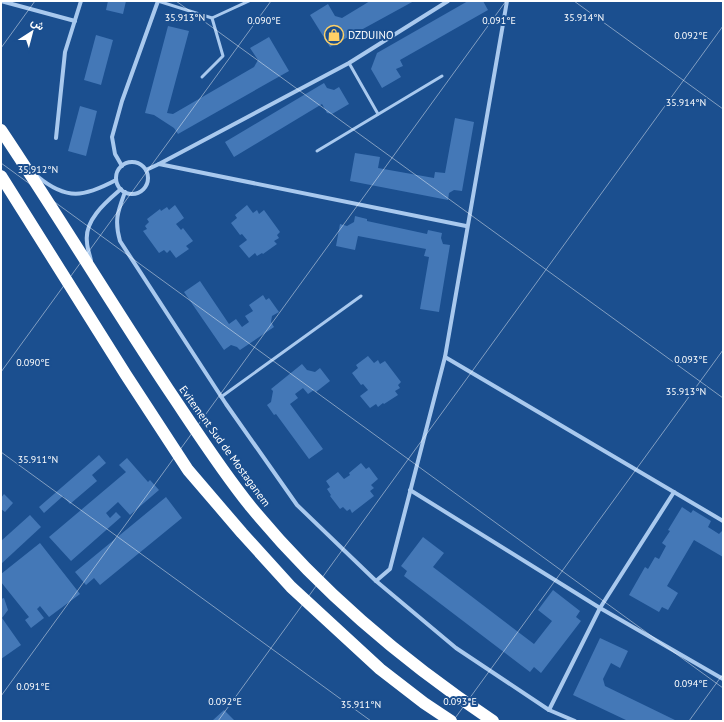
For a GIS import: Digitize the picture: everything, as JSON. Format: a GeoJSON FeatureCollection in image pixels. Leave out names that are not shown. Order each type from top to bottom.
{"type":"FeatureCollection","features":[{"type":"Feature","properties":{"kind":"highway","name":"Evitement Sud de Mostaganem"},"geometry":{"type":"LineString","coordinates":[[1,130],[137,342],[207,447],[256,512],[300,562],[401,656],[454,695],[493,721]]}},
{"type":"Feature","properties":{"kind":"highway"},"geometry":{"type":"LineString","coordinates":[[1,176],[126,375],[188,470],[291,587],[380,669],[424,704],[451,721]]}},
{"type":"Feature","properties":{"kind":"street"},"geometry":{"type":"LineString","coordinates":[[1,1],[75,21]]}},
{"type":"Feature","properties":{"kind":"street"},"geometry":{"type":"LineString","coordinates":[[56,138],[65,52],[81,1]]}},
{"type":"Feature","properties":{"kind":"street"},"geometry":{"type":"LineString","coordinates":[[122,166],[115,154],[112,137],[122,101],[158,1]]}},
{"type":"Feature","properties":{"kind":"street"},"geometry":{"type":"LineString","coordinates":[[146,170],[349,63],[448,1]]}},
{"type":"Feature","properties":{"kind":"street"},"geometry":{"type":"LineString","coordinates":[[376,581],[390,569],[445,357],[466,226],[507,1]]}},
{"type":"Feature","properties":{"kind":"street"},"geometry":{"type":"LineString","coordinates":[[25,166],[47,184],[81,195],[94,191],[116,180],[119,170],[122,166],[127,164],[138,164],[146,170],[148,181],[143,190],[134,194],[123,191],[116,180]]}},
{"type":"Feature","properties":{"kind":"street"},"geometry":{"type":"LineString","coordinates":[[159,164],[466,226]]}},
{"type":"Feature","properties":{"kind":"street"},"geometry":{"type":"LineString","coordinates":[[94,273],[86,241],[88,228],[103,206],[123,191]]}},
{"type":"Feature","properties":{"kind":"street"},"geometry":{"type":"LineString","coordinates":[[123,191],[116,216],[116,229],[120,241],[221,397],[297,505],[376,581],[456,648],[550,710],[575,721]]}},
{"type":"Feature","properties":{"kind":"street"},"geometry":{"type":"LineString","coordinates":[[445,357],[723,521]]}},
{"type":"Feature","properties":{"kind":"street"},"geometry":{"type":"LineString","coordinates":[[410,490],[600,608],[723,679]]}},
{"type":"Feature","properties":{"kind":"street"},"geometry":{"type":"LineString","coordinates":[[550,710],[600,608],[674,492]]}},
{"type":"Feature","properties":{"kind":"lane"},"geometry":{"type":"LineString","coordinates":[[158,1],[212,18],[249,1]]}},
{"type":"Feature","properties":{"kind":"lane"},"geometry":{"type":"LineString","coordinates":[[202,77],[223,56],[212,18]]}},
{"type":"Feature","properties":{"kind":"lane"},"geometry":{"type":"LineString","coordinates":[[349,63],[378,114]]}},
{"type":"Feature","properties":{"kind":"lane"},"geometry":{"type":"LineString","coordinates":[[316,152],[442,76]]}},
{"type":"Feature","properties":{"kind":"lane"},"geometry":{"type":"LineString","coordinates":[[221,397],[361,296]]}},
{"type":"Feature","properties":{"kind":"building"},"geometry":{"type":"Polygon","coordinates":[[[108,1],[126,1],[123,14],[106,10],[108,1]]]}},
{"type":"Feature","properties":{"kind":"building"},"geometry":{"type":"Polygon","coordinates":[[[370,1],[414,1],[330,47],[310,15],[328,4],[335,16],[342,18],[370,1]]]}},
{"type":"Feature","properties":{"kind":"building"},"geometry":{"type":"Polygon","coordinates":[[[468,1],[483,1],[488,10],[400,60],[403,66],[396,69],[401,77],[382,88],[371,69],[377,53],[468,1]]]}},
{"type":"Feature","properties":{"kind":"building"},"geometry":{"type":"Polygon","coordinates":[[[168,26],[189,31],[167,113],[173,114],[254,67],[258,60],[250,48],[269,37],[289,71],[178,134],[174,128],[154,115],[145,113],[168,26]]]}},
{"type":"Feature","properties":{"kind":"building"},"geometry":{"type":"Polygon","coordinates":[[[96,35],[113,40],[101,85],[84,80],[96,35]]]}},
{"type":"Feature","properties":{"kind":"building"},"geometry":{"type":"Polygon","coordinates":[[[324,83],[327,88],[334,90],[339,87],[349,104],[332,114],[327,113],[322,104],[234,157],[225,142],[324,83]]]}},
{"type":"Feature","properties":{"kind":"building"},"geometry":{"type":"Polygon","coordinates":[[[80,106],[97,111],[86,156],[68,151],[80,106]]]}},
{"type":"Feature","properties":{"kind":"building"},"geometry":{"type":"Polygon","coordinates":[[[455,118],[474,122],[462,191],[454,190],[449,193],[448,200],[350,181],[355,153],[380,157],[378,168],[434,178],[435,172],[445,173],[455,118]]]}},
{"type":"Feature","properties":{"kind":"building"},"geometry":{"type":"Polygon","coordinates":[[[175,205],[184,218],[176,224],[181,230],[183,228],[193,241],[186,246],[189,249],[176,258],[170,250],[167,253],[164,250],[159,253],[143,231],[147,229],[145,226],[149,222],[147,219],[160,209],[161,211],[167,207],[169,210],[175,205]]]}},
{"type":"Feature","properties":{"kind":"building"},"geometry":{"type":"Polygon","coordinates":[[[247,205],[253,213],[257,210],[259,214],[264,210],[280,232],[277,235],[279,238],[274,241],[277,244],[263,254],[262,253],[257,256],[255,253],[249,258],[239,246],[247,240],[242,234],[240,235],[231,223],[237,218],[235,215],[247,205]]]}},
{"type":"Feature","properties":{"kind":"building"},"geometry":{"type":"Polygon","coordinates":[[[355,216],[367,219],[367,221],[427,234],[428,230],[442,233],[441,238],[443,244],[450,245],[439,312],[420,309],[429,257],[424,256],[426,249],[358,236],[355,250],[336,246],[340,224],[347,226],[354,222],[355,216]]]}},
{"type":"Feature","properties":{"kind":"building"},"geometry":{"type":"Polygon","coordinates":[[[200,281],[229,324],[236,319],[242,327],[249,322],[245,316],[253,311],[249,305],[263,295],[266,300],[269,298],[279,312],[272,316],[271,322],[274,327],[240,350],[231,345],[224,350],[184,292],[200,281]]]}},
{"type":"Feature","properties":{"kind":"building"},"geometry":{"type":"Polygon","coordinates":[[[368,356],[374,363],[378,360],[380,364],[385,361],[401,382],[398,385],[400,388],[395,391],[398,395],[378,407],[376,404],[370,408],[360,396],[368,390],[363,384],[361,385],[352,373],[358,368],[356,365],[368,356]]]}},
{"type":"Feature","properties":{"kind":"building"},"geometry":{"type":"Polygon","coordinates":[[[302,364],[307,370],[315,372],[320,368],[330,381],[316,392],[314,390],[308,394],[303,388],[295,394],[298,398],[290,404],[323,449],[309,459],[276,414],[274,415],[267,405],[271,402],[273,391],[271,389],[302,364]]]}},
{"type":"Feature","properties":{"kind":"building"},"geometry":{"type":"Polygon","coordinates":[[[99,455],[106,463],[92,475],[97,481],[70,504],[63,496],[44,513],[39,507],[99,455]]]}},
{"type":"Feature","properties":{"kind":"building"},"geometry":{"type":"Polygon","coordinates":[[[127,458],[148,482],[150,480],[159,490],[130,515],[118,502],[106,513],[110,518],[116,512],[121,517],[71,561],[49,537],[126,472],[119,465],[127,458]]]}},
{"type":"Feature","properties":{"kind":"building"},"geometry":{"type":"Polygon","coordinates":[[[361,463],[366,469],[369,467],[378,479],[371,485],[374,488],[370,491],[374,496],[352,513],[350,509],[347,511],[343,507],[340,509],[330,496],[331,495],[327,489],[330,487],[326,481],[338,472],[344,479],[361,463]]]}},
{"type":"Feature","properties":{"kind":"building"},"geometry":{"type":"Polygon","coordinates":[[[4,494],[13,503],[5,512],[1,509],[1,498],[4,494]]]}},
{"type":"Feature","properties":{"kind":"building"},"geometry":{"type":"Polygon","coordinates":[[[166,497],[182,518],[100,585],[94,578],[86,585],[75,572],[166,497]]]}},
{"type":"Feature","properties":{"kind":"building"},"geometry":{"type":"Polygon","coordinates":[[[682,507],[691,513],[693,510],[711,521],[708,527],[719,534],[723,530],[723,557],[694,540],[667,586],[678,593],[668,610],[662,607],[659,612],[629,595],[645,567],[648,569],[655,557],[659,559],[666,546],[662,543],[682,507]]]}},
{"type":"Feature","properties":{"kind":"building"},"geometry":{"type":"Polygon","coordinates":[[[30,515],[41,527],[1,564],[1,541],[30,515]]]}},
{"type":"Feature","properties":{"kind":"building"},"geometry":{"type":"Polygon","coordinates":[[[423,537],[444,553],[433,567],[534,644],[552,621],[538,610],[553,590],[580,611],[576,617],[581,621],[541,673],[534,667],[530,672],[404,576],[407,571],[401,566],[423,537]]]}},
{"type":"Feature","properties":{"kind":"building"},"geometry":{"type":"Polygon","coordinates":[[[40,543],[80,594],[49,617],[40,606],[37,609],[44,618],[31,628],[25,620],[29,617],[1,582],[1,574],[40,543]]]}},
{"type":"Feature","properties":{"kind":"building"},"geometry":{"type":"Polygon","coordinates":[[[4,598],[8,610],[2,618],[21,645],[1,659],[1,599],[4,598]]]}},
{"type":"Feature","properties":{"kind":"building"},"geometry":{"type":"Polygon","coordinates":[[[600,638],[628,651],[620,668],[611,663],[603,679],[605,686],[677,721],[628,721],[573,695],[600,638]]]}},
{"type":"Feature","properties":{"kind":"building"},"geometry":{"type":"Polygon","coordinates":[[[224,710],[235,721],[212,721],[224,710]]]}},
{"type":"Feature","properties":{"kind":"place","name":"DZDUINO"},"geometry":{"type":"Point","coordinates":[334,35]}}]}
